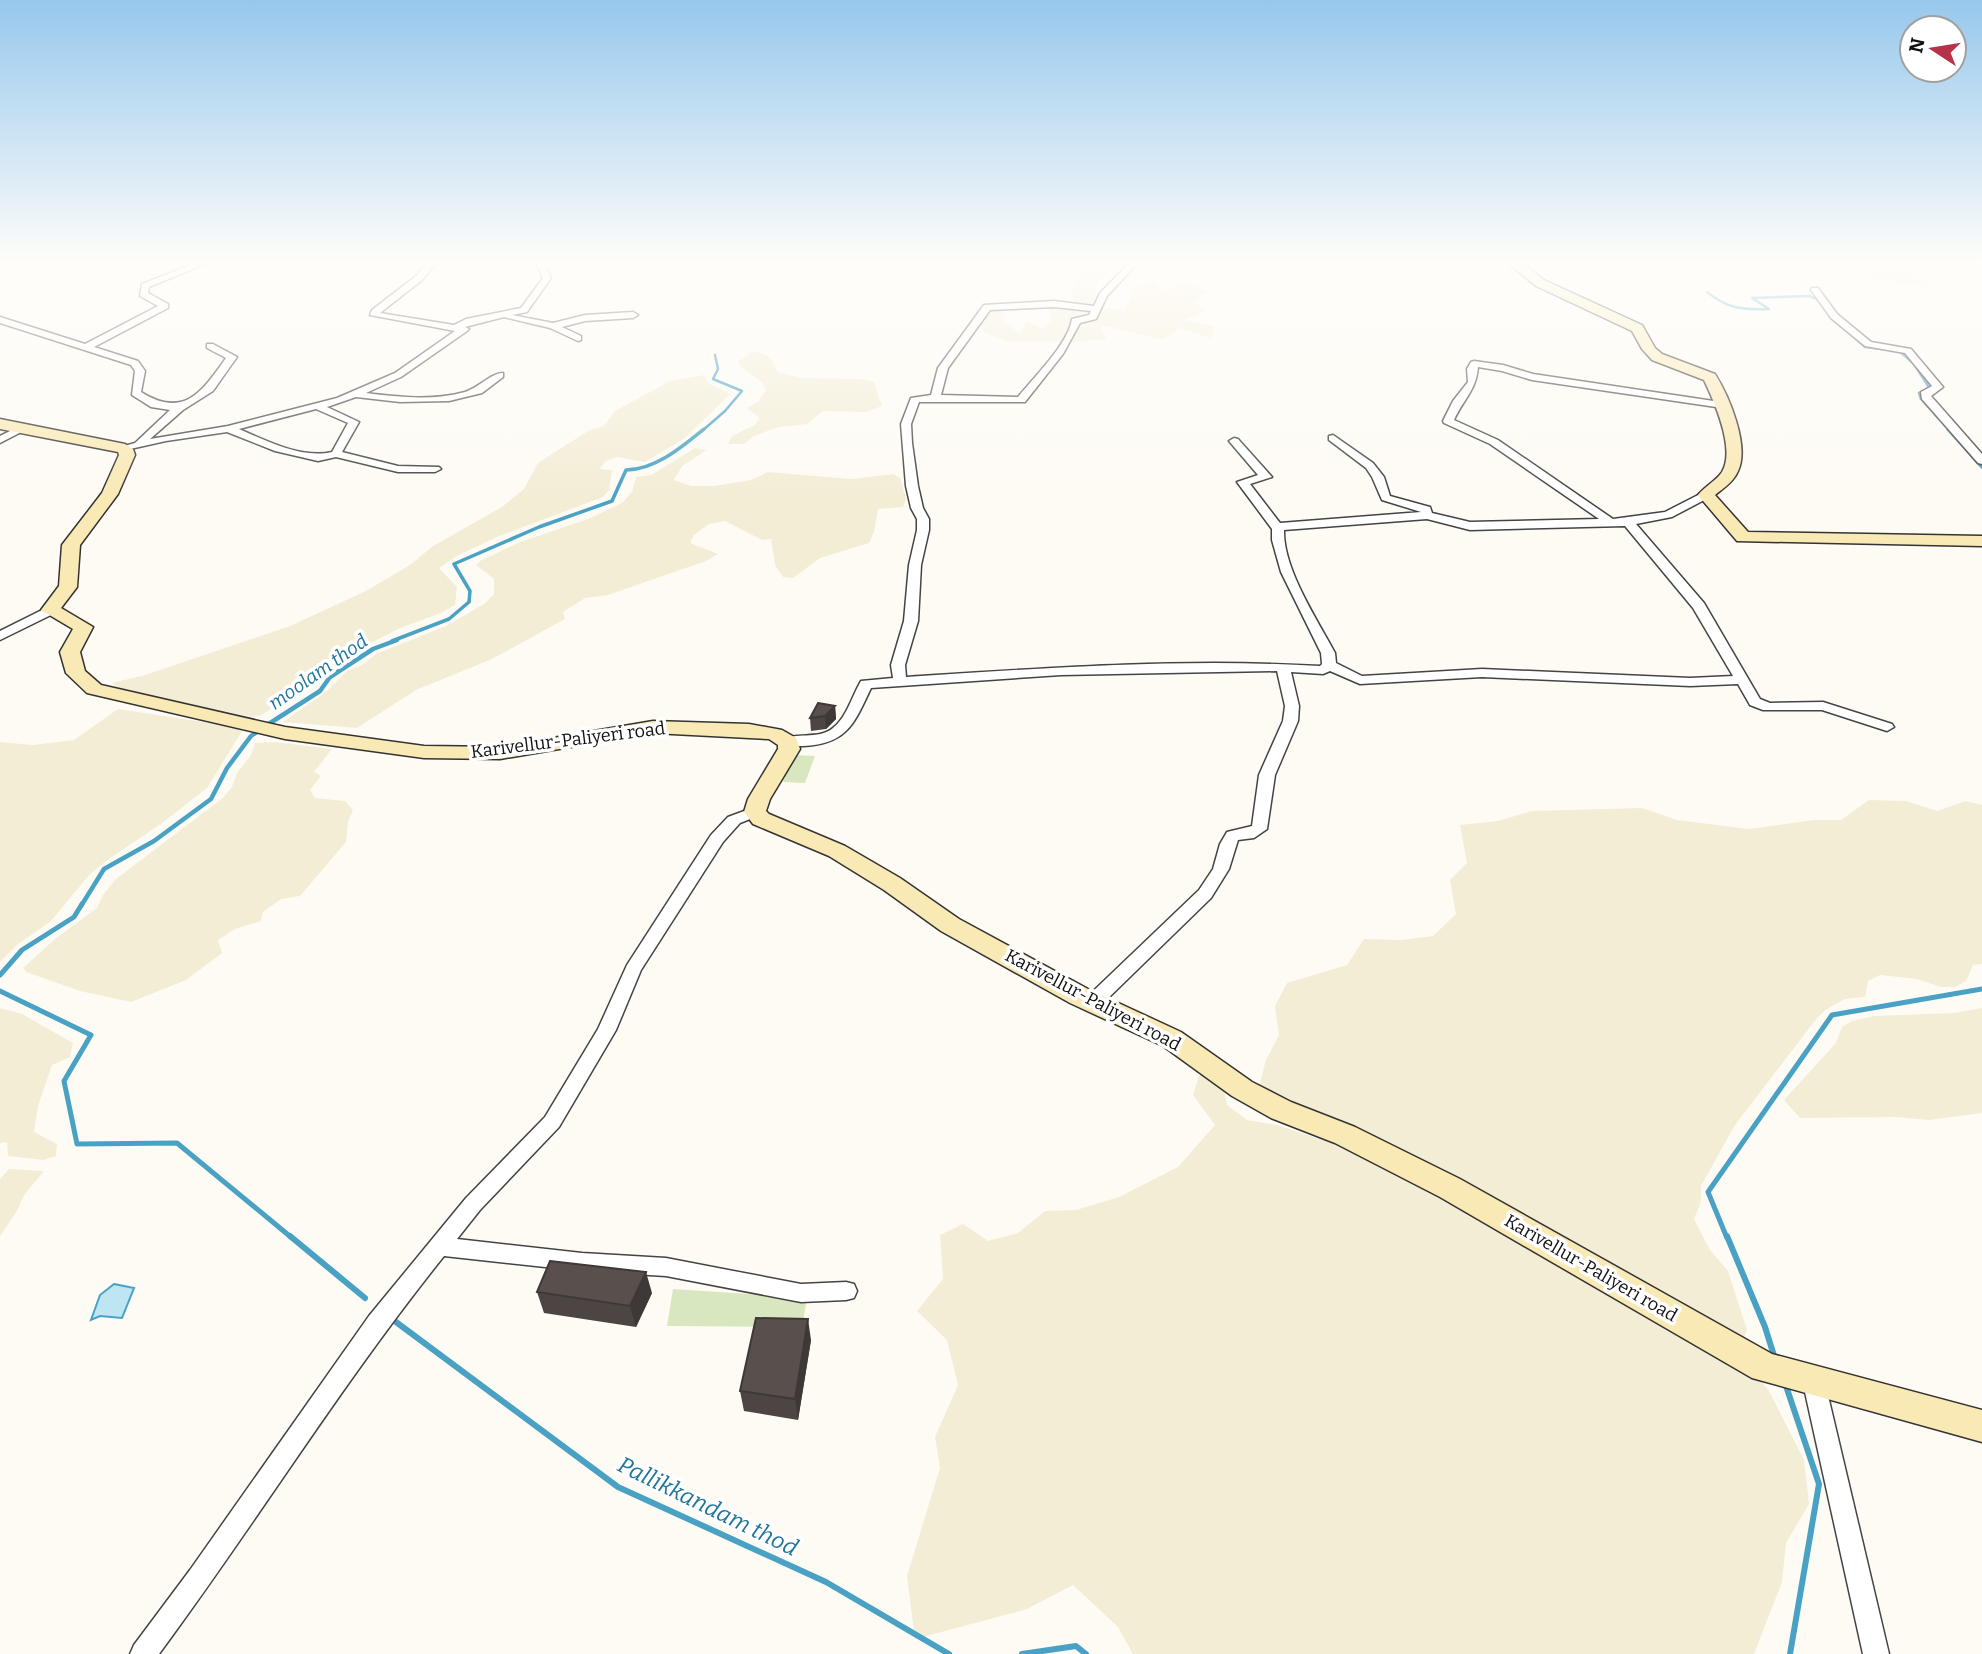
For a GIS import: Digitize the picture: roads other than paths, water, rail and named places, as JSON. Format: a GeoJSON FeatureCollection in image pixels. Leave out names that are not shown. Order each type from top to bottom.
{"type":"FeatureCollection","features":[{"type":"Feature","properties":{"kind":"street"},"geometry":{"type":"LineString","coordinates":[[64,340],[135,363],[140,371],[135,393],[155,405],[179,408]]}},
{"type":"Feature","properties":{"kind":"street"},"geometry":{"type":"LineString","coordinates":[[86,347],[99,340]]}},
{"type":"Feature","properties":{"kind":"street"},"geometry":{"type":"LineString","coordinates":[[0,424],[131,447],[228,429],[354,394],[398,375],[448,340]]}},
{"type":"Feature","properties":{"kind":"street"},"geometry":{"type":"LineString","coordinates":[[935,398],[943,368],[963,340]]}},
{"type":"Feature","properties":{"kind":"street"},"geometry":{"type":"LineString","coordinates":[[900,681],[898,665],[911,621],[915,565],[923,530],[923,519],[916,508],[912,486],[906,425],[915,400],[1021,400],[1067,340]]}},
{"type":"Feature","properties":{"kind":"street"},"geometry":{"type":"LineString","coordinates":[[1278,529],[1298,524],[1427,515],[1470,526],[1628,522],[1668,515],[1706,495],[1731,471],[1735,455],[1723,405],[1710,377],[1658,357],[1649,351],[1645,340]]}},
{"type":"Feature","properties":{"kind":"street"},"geometry":{"type":"LineString","coordinates":[[1863,340],[1868,344],[1902,348],[1914,356],[1938,387],[1925,394],[1926,397],[1982,461]]}},
{"type":"Feature","properties":{"kind":"street"},"geometry":{"type":"LineString","coordinates":[[0,636],[50,610],[68,587],[71,545],[110,494],[131,447],[179,408],[209,389],[232,357],[209,346]]}},
{"type":"Feature","properties":{"kind":"street"},"geometry":{"type":"LineString","coordinates":[[1608,521],[1494,442],[1448,421],[1458,401],[1471,387],[1474,365],[1495,367],[1532,377],[1723,405]]}},
{"type":"Feature","properties":{"kind":"street"},"geometry":{"type":"LineString","coordinates":[[354,394],[397,401],[463,396],[481,390],[500,375]]}},
{"type":"Feature","properties":{"kind":"street"},"geometry":{"type":"LineString","coordinates":[[317,406],[354,422],[336,454]]}},
{"type":"Feature","properties":{"kind":"street"},"geometry":{"type":"LineString","coordinates":[[0,440],[24,428]]}},
{"type":"Feature","properties":{"kind":"street"},"geometry":{"type":"LineString","coordinates":[[228,429],[279,449],[318,458],[336,454],[398,468],[435,469]]}},
{"type":"Feature","properties":{"kind":"street"},"geometry":{"type":"LineString","coordinates":[[1333,438],[1378,476],[1386,498],[1426,509],[1427,515]]}},
{"type":"Feature","properties":{"kind":"street"},"geometry":{"type":"LineString","coordinates":[[1234,441],[1266,477],[1243,482],[1278,529]]}},
{"type":"Feature","properties":{"kind":"street"},"geometry":{"type":"LineString","coordinates":[[1706,495],[1743,537],[1982,541]]}},
{"type":"Feature","properties":{"kind":"street"},"geometry":{"type":"LineString","coordinates":[[1628,522],[1699,606],[1755,702],[1768,707],[1823,706],[1886,727]]}},
{"type":"Feature","properties":{"kind":"street"},"geometry":{"type":"LineString","coordinates":[[1278,529],[1276,536],[1279,555],[1328,653],[1329,665]]}},
{"type":"Feature","properties":{"kind":"street","name":"Karivellur-Paliyeri road"},"geometry":{"type":"LineString","coordinates":[[50,610],[83,626],[81,635],[70,652],[76,673],[94,689],[263,728],[385,747],[464,754],[523,750],[653,727],[749,730],[775,734],[789,742]]}},
{"type":"Feature","properties":{"kind":"street"},"geometry":{"type":"LineString","coordinates":[[1329,665],[1360,680],[1482,673],[1690,682],[1742,680]]}},
{"type":"Feature","properties":{"kind":"street"},"geometry":{"type":"LineString","coordinates":[[143,1654],[199,1579],[377,1323],[473,1204],[552,1122],[607,1030],[633,969],[717,839],[734,820],[755,812],[759,799],[789,750],[789,742],[821,742],[832,738],[843,728],[866,684],[1061,671],[1252,666],[1323,670],[1329,665]]}},
{"type":"Feature","properties":{"kind":"street"},"geometry":{"type":"LineString","coordinates":[[1093,1002],[1205,894],[1221,869],[1233,836],[1259,829],[1263,814],[1262,797],[1272,759],[1289,733],[1292,707],[1283,668]]}},
{"type":"Feature","properties":{"kind":"street","name":"Karivellur-Paliyeri road"},"geometry":{"type":"LineString","coordinates":[[755,812],[761,819],[837,851],[892,884],[950,925],[1093,1002],[1172,1039],[1242,1088],[1280,1110],[1345,1135],[1450,1188],[1764,1367],[1815,1383],[1933,1410],[1982,1426]]}},
{"type":"Feature","properties":{"kind":"street"},"geometry":{"type":"LineString","coordinates":[[439,1247],[582,1262],[666,1266],[801,1293],[846,1291]]}},
{"type":"Feature","properties":{"kind":"street"},"geometry":{"type":"LineString","coordinates":[[1815,1383],[1876,1654]]}},
{"type":"Feature","properties":{"kind":"water"},"geometry":{"type":"Polygon","coordinates":[[[114,1284],[134,1288],[122,1318],[100,1316],[91,1320],[100,1295],[114,1284]]]}},
{"type":"Feature","properties":{"kind":"waterway"},"geometry":{"type":"LineString","coordinates":[[1858,340],[1865,347],[1882,349]]}},
{"type":"Feature","properties":{"kind":"waterway"},"geometry":{"type":"LineString","coordinates":[[1898,350],[1914,364],[1930,389],[1919,393],[1921,399],[1950,431]]}},
{"type":"Feature","properties":{"kind":"waterway","name":"moolam thod"},"geometry":{"type":"LineString","coordinates":[[702,431],[725,411],[742,391],[713,379],[718,369],[715,355]]}},
{"type":"Feature","properties":{"kind":"waterway","name":"moolam thod"},"geometry":{"type":"LineString","coordinates":[[392,641],[449,619],[469,602],[470,591],[454,564],[539,527],[612,501],[626,470],[658,462],[704,429]]}},
{"type":"Feature","properties":{"kind":"waterway"},"geometry":{"type":"LineString","coordinates":[[1948,429],[1982,467]]}},
{"type":"Feature","properties":{"kind":"waterway","name":"moolam thod"},"geometry":{"type":"LineString","coordinates":[[267,725],[320,691],[330,677],[373,649],[397,640]]}},
{"type":"Feature","properties":{"kind":"waterway","name":"moolam thod"},"geometry":{"type":"LineString","coordinates":[[81,906],[104,869],[154,841],[211,799],[227,768],[251,736],[260,730]]}},
{"type":"Feature","properties":{"kind":"waterway","name":"moolam thod"},"geometry":{"type":"LineString","coordinates":[[0,975],[22,950],[74,917],[82,904]]}},
{"type":"Feature","properties":{"kind":"waterway"},"geometry":{"type":"LineString","coordinates":[[1727,1238],[1708,1192],[1832,1015],[1982,989]]}},
{"type":"Feature","properties":{"kind":"waterway","name":"Pallikkandam thod"},"geometry":{"type":"LineString","coordinates":[[0,991],[91,1035],[64,1081],[77,1144],[177,1143],[292,1238]]}},
{"type":"Feature","properties":{"kind":"waterway","name":"Pallikkandam thod"},"geometry":{"type":"LineString","coordinates":[[290,1236],[365,1298]]}},
{"type":"Feature","properties":{"kind":"waterway"},"geometry":{"type":"LineString","coordinates":[[1727,1236],[1765,1327],[1775,1359]]}},
{"type":"Feature","properties":{"kind":"waterway","name":"Pallikkandam thod"},"geometry":{"type":"LineString","coordinates":[[396,1322],[618,1487],[826,1582],[949,1654]]}},
{"type":"Feature","properties":{"kind":"waterway","name":"Pallikkandam thod"},"geometry":{"type":"LineString","coordinates":[[1785,1383],[1819,1484],[1790,1654]]}},
{"type":"Feature","properties":{"kind":"waterway","name":"Pallikkandam thod"},"geometry":{"type":"LineString","coordinates":[[1022,1654],[1076,1646],[1086,1654]]}}]}
